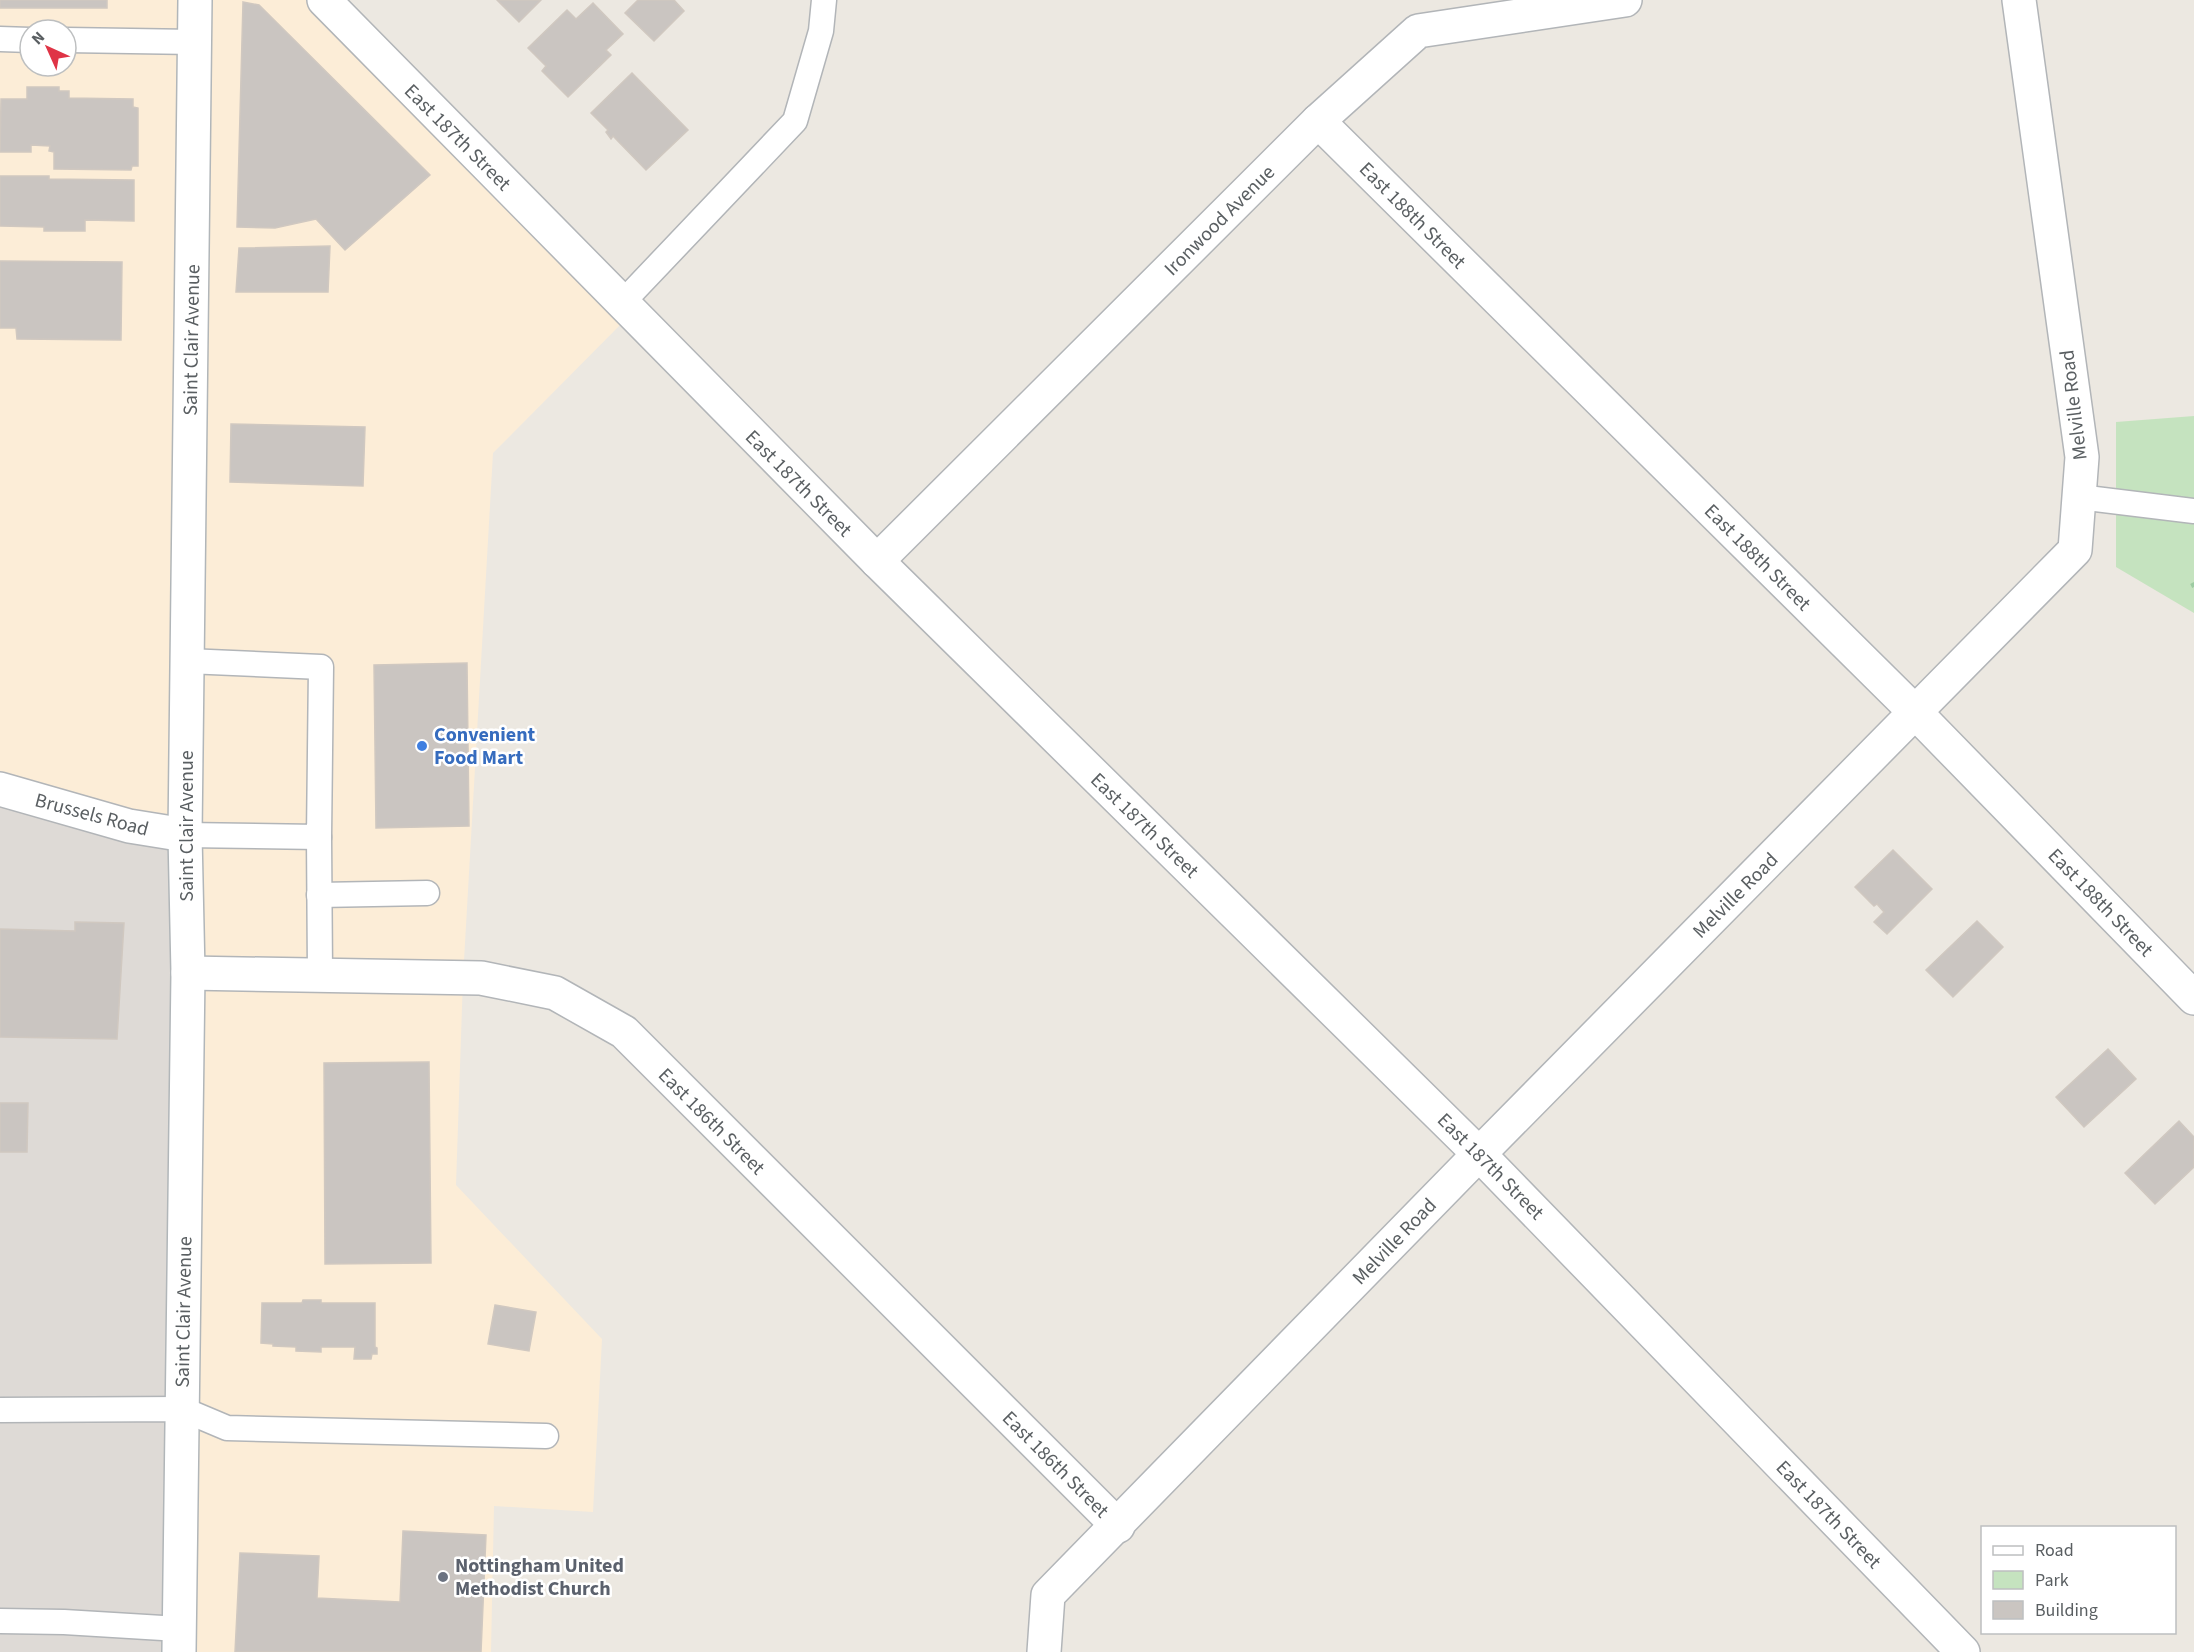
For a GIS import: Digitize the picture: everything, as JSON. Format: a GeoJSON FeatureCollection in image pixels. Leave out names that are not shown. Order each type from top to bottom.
{"type":"FeatureCollection","features":[{"type":"Feature","properties":{"kind":"street","name":"Saint Clair Avenue"},"geometry":{"type":"LineString","coordinates":[[179,1640],[188,973],[184,835],[195,0]]}},
{"type":"Feature","properties":{"kind":"street","name":"East 187th Street"},"geometry":{"type":"LineString","coordinates":[[324,0],[877,561],[1479,1154],[1963,1652]]}},
{"type":"Feature","properties":{"kind":"street","name":"Ironwood Avenue"},"geometry":{"type":"LineString","coordinates":[[877,561],[1318,121],[1418,31],[1625,0]]}},
{"type":"Feature","properties":{"kind":"street","name":"Melville Road"},"geometry":{"type":"LineString","coordinates":[[1044,1652],[1048,1595],[2075,550],[2082,457],[2019,0]]}},
{"type":"Feature","properties":{"kind":"street","name":"East 188th Street"},"geometry":{"type":"LineString","coordinates":[[1318,121],[1916,713],[2194,998]]}},
{"type":"Feature","properties":{"kind":"street","name":"Brussels Road"},"geometry":{"type":"LineString","coordinates":[[0,789],[129,826],[184,835]]}},
{"type":"Feature","properties":{"kind":"street","name":"East 186th Street"},"geometry":{"type":"LineString","coordinates":[[188,973],[481,978],[555,993],[624,1032],[1118,1526]]}},
{"type":"Feature","properties":{"kind":"lane"},"geometry":{"type":"LineString","coordinates":[[622,303],[795,121],[821,31],[824,0]]}},
{"type":"Feature","properties":{"kind":"lane"},"geometry":{"type":"LineString","coordinates":[[0,39],[18,40]]}},
{"type":"Feature","properties":{"kind":"lane"},"geometry":{"type":"LineString","coordinates":[[78,40],[195,42]]}},
{"type":"Feature","properties":{"kind":"lane"},"geometry":{"type":"LineString","coordinates":[[2079,497],[2194,511]]}},
{"type":"Feature","properties":{"kind":"lane"},"geometry":{"type":"LineString","coordinates":[[187,661],[321,667],[320,974]]}},
{"type":"Feature","properties":{"kind":"lane"},"geometry":{"type":"LineString","coordinates":[[184,835],[319,837]]}},
{"type":"Feature","properties":{"kind":"lane"},"geometry":{"type":"LineString","coordinates":[[319,895],[427,893]]}},
{"type":"Feature","properties":{"kind":"lane"},"geometry":{"type":"LineString","coordinates":[[0,1410],[182,1409],[227,1428],[546,1437]]}},
{"type":"Feature","properties":{"kind":"lane"},"geometry":{"type":"LineString","coordinates":[[0,1621],[64,1622],[179,1640]]}},
{"type":"Feature","properties":{"kind":"shaded area"},"geometry":{"type":"Polygon","coordinates":[[[0,0],[324,0],[632,313],[493,453],[463,978],[456,1185],[602,1339],[593,1512],[494,1506],[491,1652],[179,1652],[0,789],[0,0]]]}},
{"type":"Feature","properties":{"kind":"shaded area"},"geometry":{"type":"Polygon","coordinates":[[[0,789],[185,835],[179,1652],[0,1652],[0,789]]]}},
{"type":"Feature","properties":{"kind":"green space"},"geometry":{"type":"Polygon","coordinates":[[[2194,416],[2194,613],[2116,567],[2116,422],[2194,416]]]}},
{"type":"Feature","properties":{"kind":"building"},"geometry":{"type":"Polygon","coordinates":[[[0,0],[107,0],[107,8],[0,8],[0,0]]]}},
{"type":"Feature","properties":{"kind":"building"},"geometry":{"type":"Polygon","coordinates":[[[497,0],[541,0],[519,22],[497,0]]]}},
{"type":"Feature","properties":{"kind":"building"},"geometry":{"type":"Polygon","coordinates":[[[638,0],[674,0],[684,11],[654,41],[625,13],[638,0]]]}},
{"type":"Feature","properties":{"kind":"building"},"geometry":{"type":"Polygon","coordinates":[[[243,2],[259,5],[430,175],[345,250],[316,219],[275,228],[237,227],[243,2]]]}},
{"type":"Feature","properties":{"kind":"building"},"geometry":{"type":"Polygon","coordinates":[[[593,3],[623,34],[606,50],[611,55],[568,97],[542,71],[546,66],[528,48],[567,10],[576,19],[593,3]]]}},
{"type":"Feature","properties":{"kind":"building"},"geometry":{"type":"Polygon","coordinates":[[[632,73],[688,130],[646,170],[613,136],[611,139],[606,132],[608,130],[591,113],[632,73]]]}},
{"type":"Feature","properties":{"kind":"building"},"geometry":{"type":"Polygon","coordinates":[[[27,87],[59,87],[59,91],[69,91],[69,98],[133,99],[133,107],[138,108],[138,166],[132,166],[131,170],[54,169],[54,152],[49,151],[50,146],[31,145],[31,152],[0,152],[1,99],[27,99],[27,87]]]}},
{"type":"Feature","properties":{"kind":"building"},"geometry":{"type":"Polygon","coordinates":[[[0,176],[134,180],[134,221],[85,220],[85,231],[44,231],[44,227],[0,226],[0,176]]]}},
{"type":"Feature","properties":{"kind":"building"},"geometry":{"type":"Polygon","coordinates":[[[330,246],[328,292],[236,292],[239,248],[330,246]]]}},
{"type":"Feature","properties":{"kind":"building"},"geometry":{"type":"Polygon","coordinates":[[[0,261],[122,262],[121,340],[17,339],[16,328],[0,328],[0,261]]]}},
{"type":"Feature","properties":{"kind":"building"},"geometry":{"type":"Polygon","coordinates":[[[231,424],[365,427],[363,486],[230,482],[231,424]]]}},
{"type":"Feature","properties":{"kind":"building","name":"Convenient Food Mart"},"geometry":{"type":"Polygon","coordinates":[[[467,663],[469,826],[376,828],[374,665],[467,663]]]}},
{"type":"Feature","properties":{"kind":"building"},"geometry":{"type":"Polygon","coordinates":[[[1893,850],[1932,889],[1887,934],[1874,922],[1884,912],[1877,904],[1874,906],[1855,887],[1893,850]]]}},
{"type":"Feature","properties":{"kind":"building"},"geometry":{"type":"Polygon","coordinates":[[[1977,921],[2003,947],[1953,997],[1926,970],[1977,921]]]}},
{"type":"Feature","properties":{"kind":"building"},"geometry":{"type":"Polygon","coordinates":[[[75,922],[124,923],[117,1039],[0,1037],[0,929],[75,931],[75,922]]]}},
{"type":"Feature","properties":{"kind":"building"},"geometry":{"type":"Polygon","coordinates":[[[2108,1049],[2136,1079],[2084,1127],[2056,1097],[2108,1049]]]}},
{"type":"Feature","properties":{"kind":"building"},"geometry":{"type":"Polygon","coordinates":[[[429,1062],[431,1263],[325,1264],[324,1063],[429,1062]]]}},
{"type":"Feature","properties":{"kind":"building"},"geometry":{"type":"Polygon","coordinates":[[[0,1103],[28,1103],[27,1152],[0,1152],[0,1103]]]}},
{"type":"Feature","properties":{"kind":"building"},"geometry":{"type":"Polygon","coordinates":[[[2179,1121],[2194,1137],[2194,1167],[2155,1204],[2125,1173],[2179,1121]]]}},
{"type":"Feature","properties":{"kind":"building"},"geometry":{"type":"Polygon","coordinates":[[[303,1300],[321,1300],[321,1303],[375,1303],[377,1354],[372,1354],[371,1359],[354,1359],[355,1347],[321,1347],[321,1352],[296,1351],[296,1347],[261,1343],[262,1303],[302,1303],[303,1300]]]}},
{"type":"Feature","properties":{"kind":"building"},"geometry":{"type":"Polygon","coordinates":[[[495,1305],[536,1312],[529,1351],[488,1344],[495,1305]]]}},
{"type":"Feature","properties":{"kind":"building","name":"Nottingham United Methodist Church"},"geometry":{"type":"Polygon","coordinates":[[[403,1531],[486,1535],[481,1652],[235,1652],[240,1553],[319,1556],[317,1598],[400,1602],[403,1531]]]}},
{"type":"Feature","properties":{"kind":"place","name":"Convenient Food Mart"},"geometry":{"type":"Point","coordinates":[422,746]}},
{"type":"Feature","properties":{"kind":"place","name":"Nottingham United Methodist Church"},"geometry":{"type":"Point","coordinates":[443,1577]}}]}
